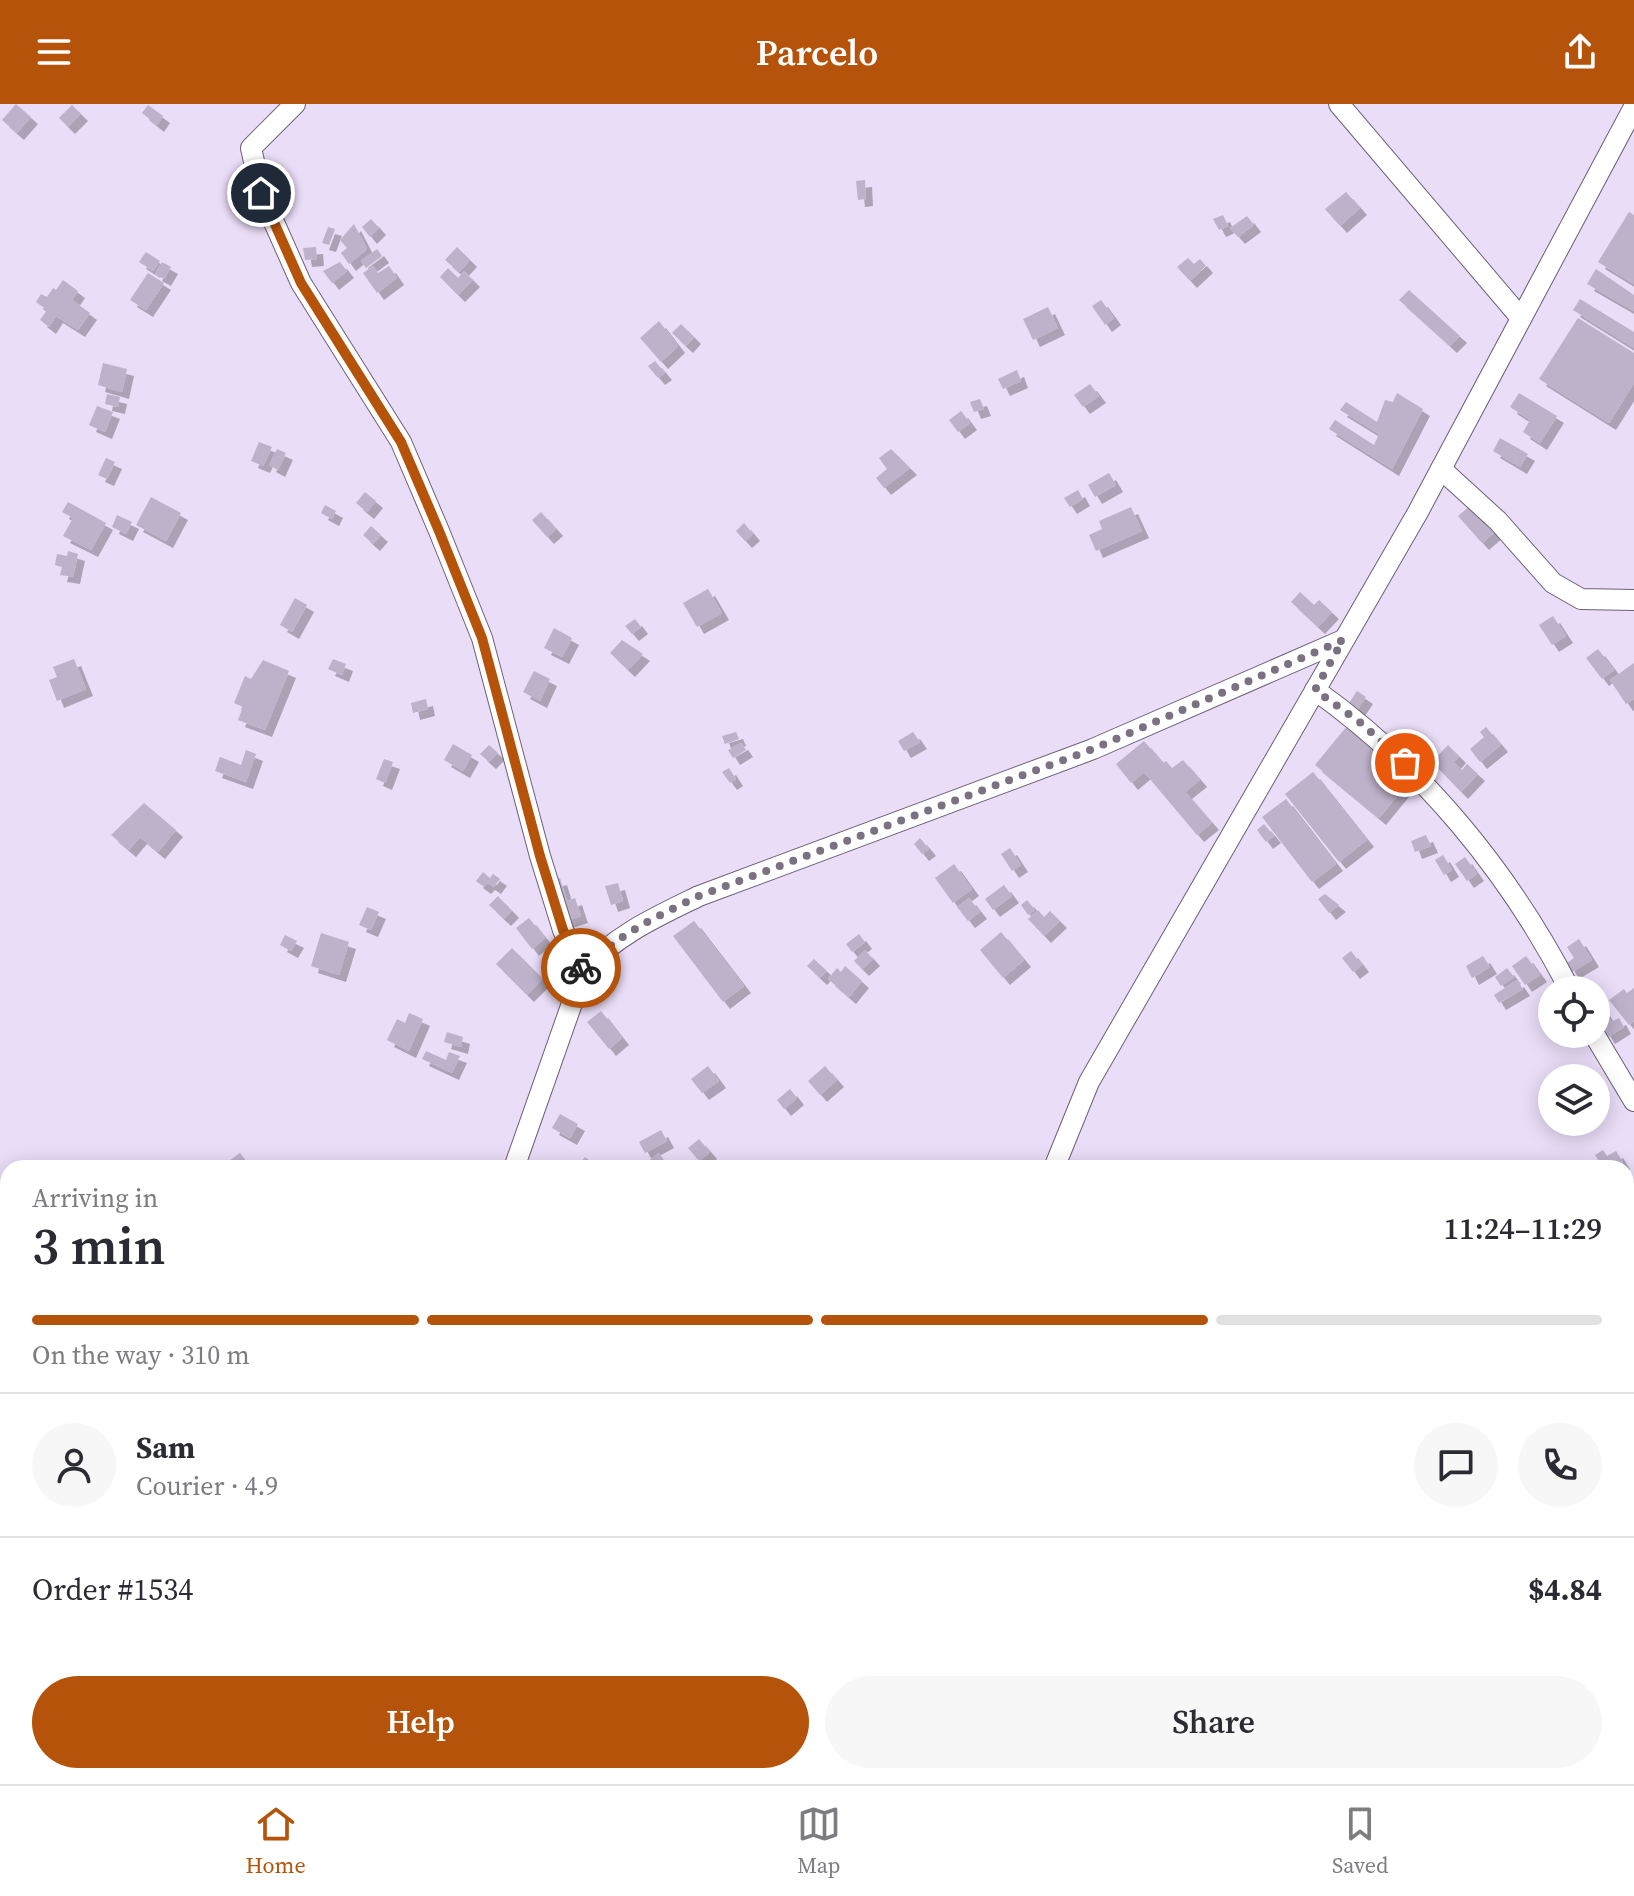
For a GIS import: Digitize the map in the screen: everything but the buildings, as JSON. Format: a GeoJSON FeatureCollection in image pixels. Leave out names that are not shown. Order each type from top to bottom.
{"type":"FeatureCollection","features":[{"type":"Feature","properties":{"kind":"street"},"geometry":{"type":"LineString","coordinates":[[295,104],[251,148],[261,193],[301,283],[401,442],[439,531],[482,638],[540,856],[563,930],[583,972]]}},
{"type":"Feature","properties":{"kind":"street"},"geometry":{"type":"LineString","coordinates":[[1339,104],[1521,318]]}},
{"type":"Feature","properties":{"kind":"street"},"geometry":{"type":"LineString","coordinates":[[1057,1160],[1089,1082],[1441,469],[1634,107]]}},
{"type":"Feature","properties":{"kind":"street"},"geometry":{"type":"LineString","coordinates":[[1441,469],[1498,521],[1553,583],[1581,599],[1634,600]]}},
{"type":"Feature","properties":{"kind":"street"},"geometry":{"type":"LineString","coordinates":[[517,1160],[583,972],[611,945],[649,921],[699,896],[1093,749],[1343,640]]}},
{"type":"Feature","properties":{"kind":"street"},"geometry":{"type":"LineString","coordinates":[[1315,690],[1361,723],[1426,783],[1529,918],[1562,976]]}},
{"type":"Feature","properties":{"kind":"street"},"geometry":{"type":"LineString","coordinates":[[1602,1048],[1634,1101]]}},
{"type":"Feature","properties":{"kind":"way so far"},"geometry":{"type":"LineString","coordinates":[[581,968],[583,972],[599,953],[649,921],[699,896],[1093,749],[1343,640],[1315,690],[1361,723],[1405,763]]}},
{"type":"Feature","properties":{"kind":"route"},"geometry":{"type":"LineString","coordinates":[[261,193],[301,283],[353,361],[401,442],[439,531],[482,638],[505,734],[540,856],[563,930],[581,968]]}}]}
